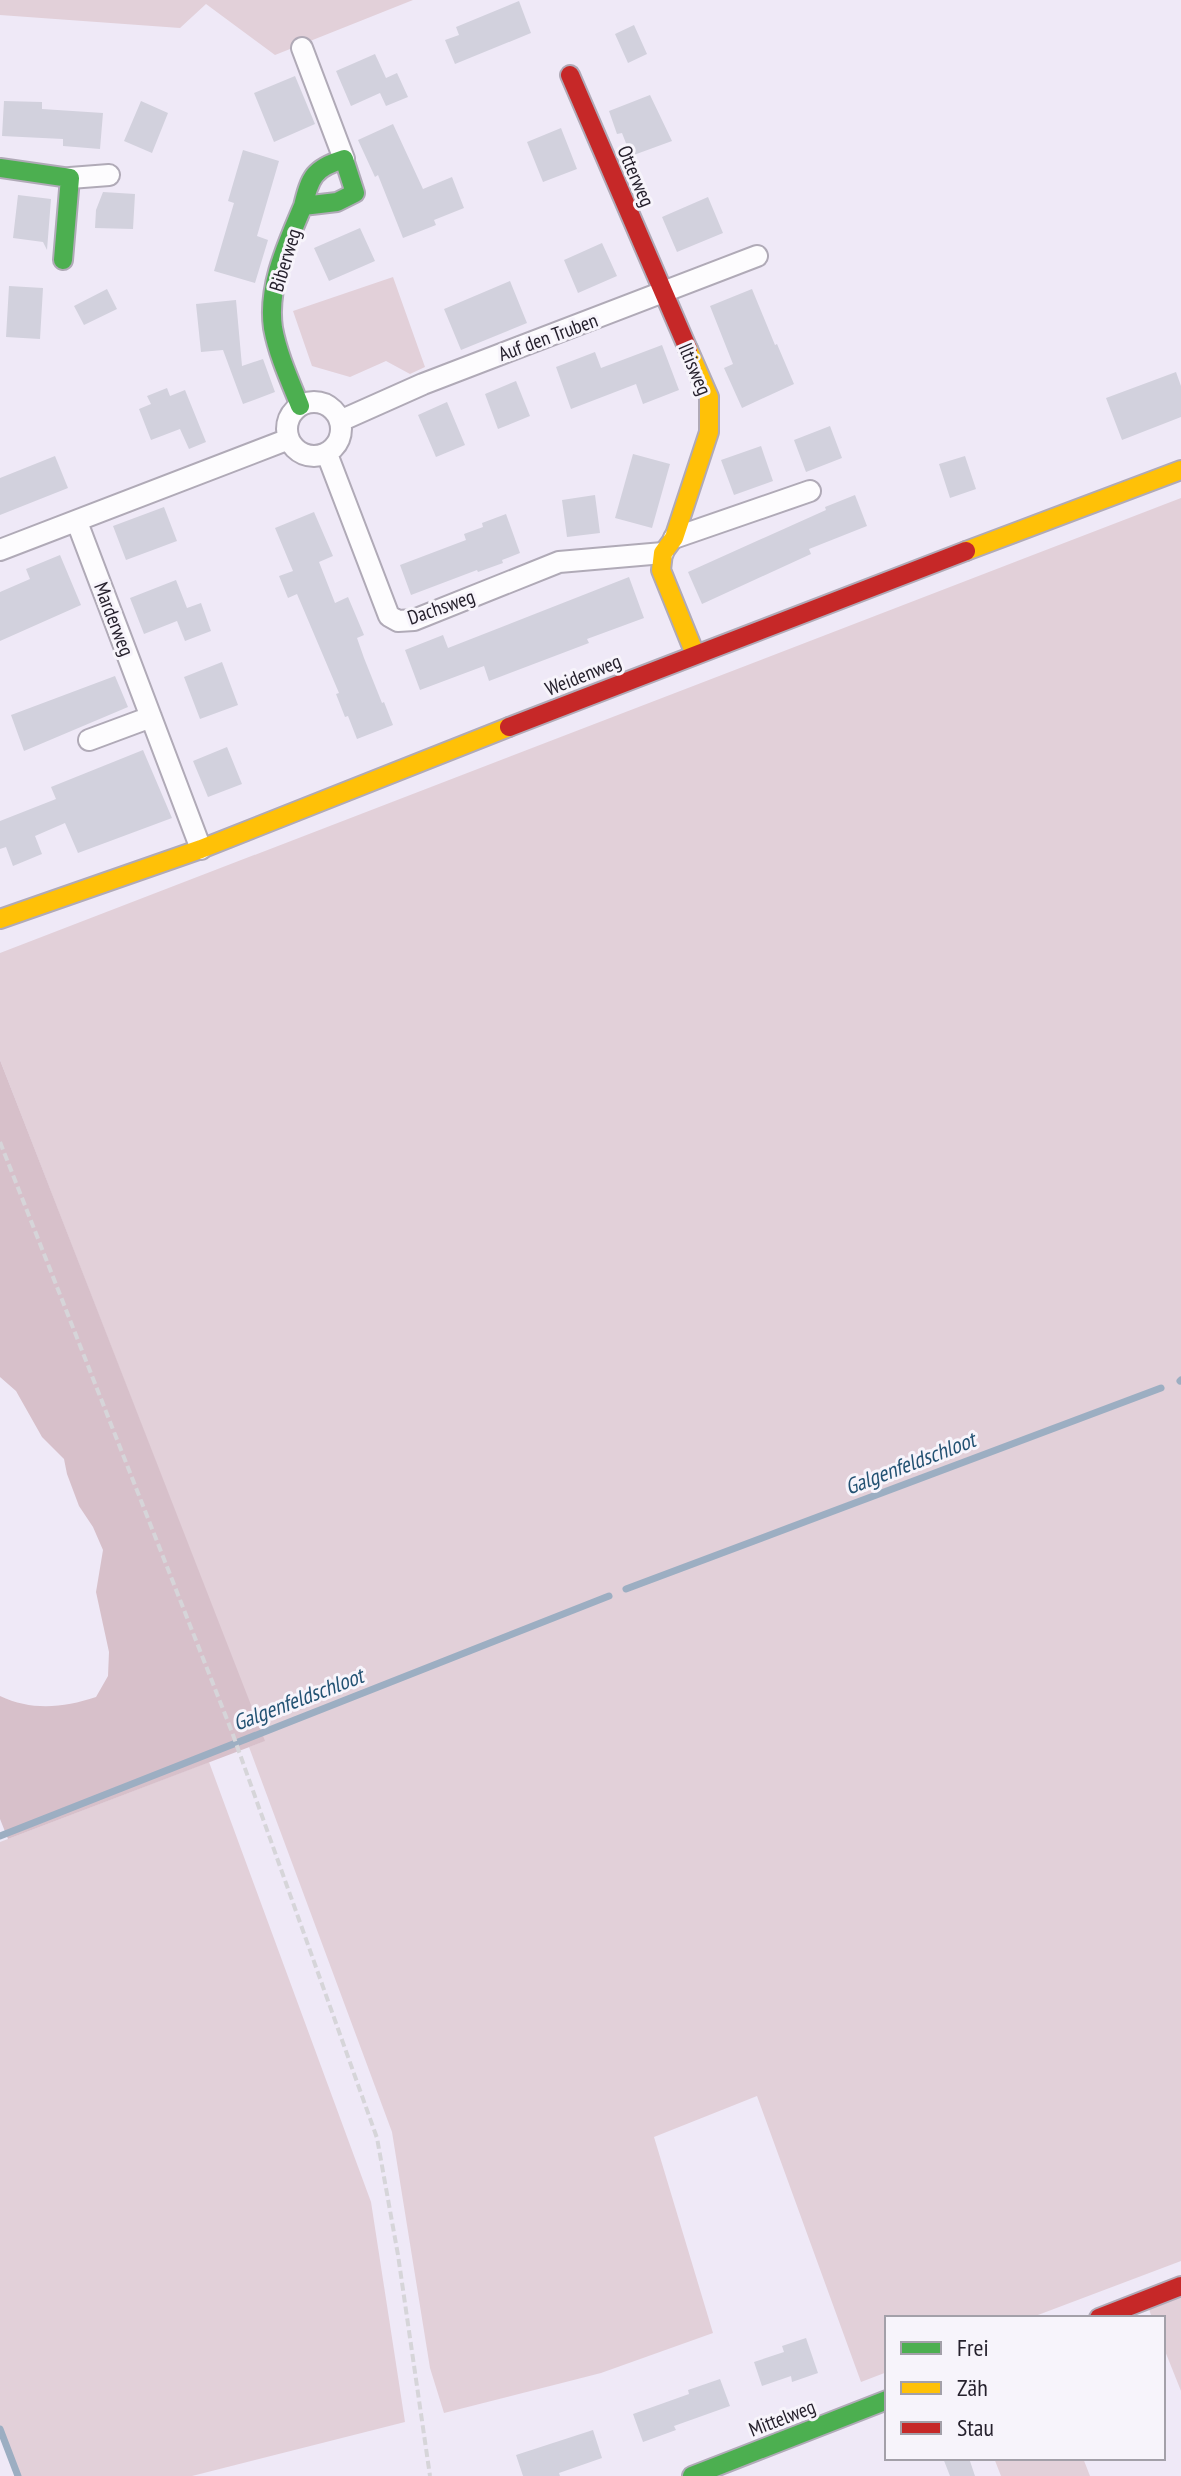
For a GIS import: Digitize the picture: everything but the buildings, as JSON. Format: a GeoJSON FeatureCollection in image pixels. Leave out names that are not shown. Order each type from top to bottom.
{"type":"FeatureCollection","features":[{"type":"Feature","properties":{"kind":"street","name":"Biberweg"},"geometry":{"type":"LineString","coordinates":[[302,48],[355,193],[337,202],[303,206]]}},
{"type":"Feature","properties":{"kind":"street","name":"Otterweg"},"geometry":{"type":"LineString","coordinates":[[570,75],[663,294]]}},
{"type":"Feature","properties":{"kind":"street","name":"Biberweg"},"geometry":{"type":"LineString","coordinates":[[300,406],[279,351],[271,313],[273,293],[303,206],[308,182],[322,165],[344,159]]}},
{"type":"Feature","properties":{"kind":"street"},"geometry":{"type":"LineString","coordinates":[[0,168],[70,178],[109,175]]}},
{"type":"Feature","properties":{"kind":"street"},"geometry":{"type":"LineString","coordinates":[[63,260],[70,178]]}},
{"type":"Feature","properties":{"kind":"street","name":"Auf den Truben"},"geometry":{"type":"LineString","coordinates":[[340,421],[423,384],[757,256]]}},
{"type":"Feature","properties":{"kind":"street","name":"Iltisweg"},"geometry":{"type":"LineString","coordinates":[[663,294],[709,397],[709,432],[661,570],[695,654]]}},
{"type":"Feature","properties":{"kind":"street"},"geometry":{"type":"LineString","coordinates":[[324,404],[334,410],[340,421],[339,439],[327,454],[316,457],[305,455],[295,449],[289,439],[289,421],[300,406],[324,404]]}},
{"type":"Feature","properties":{"kind":"street"},"geometry":{"type":"LineString","coordinates":[[0,550],[289,439]]}},
{"type":"Feature","properties":{"kind":"street","name":"Dachsweg"},"geometry":{"type":"LineString","coordinates":[[327,454],[389,616],[398,621],[414,620],[559,562],[668,546]]}},
{"type":"Feature","properties":{"kind":"street","name":"Weidenweg"},"geometry":{"type":"LineString","coordinates":[[0,919],[201,849],[695,654],[1181,470]]}},
{"type":"Feature","properties":{"kind":"street"},"geometry":{"type":"LineString","coordinates":[[668,546],[810,491]]}},
{"type":"Feature","properties":{"kind":"street","name":"Marderweg"},"geometry":{"type":"LineString","coordinates":[[77,522],[201,849]]}},
{"type":"Feature","properties":{"kind":"street"},"geometry":{"type":"LineString","coordinates":[[89,740],[151,717]]}},
{"type":"Feature","properties":{"kind":"street"},"geometry":{"type":"LineString","coordinates":[[1104,2316],[1181,2286]]}},
{"type":"Feature","properties":{"kind":"street","name":"Mittelweg"},"geometry":{"type":"LineString","coordinates":[[692,2476],[885,2401]]}},
{"type":"Feature","properties":{"kind":"path"},"geometry":{"type":"LineString","coordinates":[[0,1142],[232,1732],[377,2138],[398,2255],[430,2476]]}},
{"type":"Feature","properties":{"kind":"shaded area"},"geometry":{"type":"Polygon","coordinates":[[[0,0],[413,0],[275,55],[206,4],[180,28],[0,15],[0,0]]]}},
{"type":"Feature","properties":{"kind":"shaded area"},"geometry":{"type":"Polygon","coordinates":[[[393,277],[425,367],[410,374],[386,361],[350,377],[312,366],[293,311],[393,277]]]}},
{"type":"Feature","properties":{"kind":"shaded area"},"geometry":{"type":"Polygon","coordinates":[[[1181,498],[1181,2261],[1035,2316],[885,2316],[885,2373],[861,2382],[757,2096],[654,2137],[713,2333],[601,2373],[444,2413],[430,2368],[392,2132],[249,1747],[264,1741],[0,1060],[0,953],[1181,498]]]}},
{"type":"Feature","properties":{"kind":"shaded area"},"geometry":{"type":"Polygon","coordinates":[[[0,1060],[265,1741],[8,1839],[0,1819],[0,1696],[36,1706],[72,1704],[96,1697],[108,1676],[109,1652],[96,1592],[103,1550],[79,1506],[64,1459],[42,1437],[16,1391],[0,1377],[0,1060]]]}},
{"type":"Feature","properties":{"kind":"shaded area"},"geometry":{"type":"Polygon","coordinates":[[[209,1762],[371,2202],[405,2422],[192,2476],[18,2476],[0,2432],[0,1842],[209,1762]]]}},
{"type":"Feature","properties":{"kind":"shaded area"},"geometry":{"type":"Polygon","coordinates":[[[1181,2297],[1181,2391],[1165,2351],[1165,2316],[1151,2316],[1149,2309],[1181,2297]]]}},
{"type":"Feature","properties":{"kind":"shaded area"},"geometry":{"type":"Polygon","coordinates":[[[995,2460],[1084,2460],[1090,2476],[1001,2476],[995,2460]]]}},
{"type":"Feature","properties":{"kind":"waterway","name":"Galgenfeldschloot"},"geometry":{"type":"LineString","coordinates":[[626,1589],[1161,1388]]}},
{"type":"Feature","properties":{"kind":"waterway","name":"Galgenfeldschloot"},"geometry":{"type":"LineString","coordinates":[[0,1836],[609,1596]]}},
{"type":"Feature","properties":{"kind":"waterway","name":"Galgenfeldschloot"},"geometry":{"type":"LineString","coordinates":[[0,2429],[18,2476]]}},
{"type":"Feature","properties":{"kind":"traffic: fast"},"geometry":{"type":"LineString","coordinates":[[300,406],[273,328],[273,297],[285,250],[303,206],[337,202],[355,193],[344,159],[326,166],[315,175],[303,206]]}},
{"type":"Feature","properties":{"kind":"traffic: fast"},"geometry":{"type":"LineString","coordinates":[[0,168],[70,178],[63,260]]}},
{"type":"Feature","properties":{"kind":"traffic: fast"},"geometry":{"type":"LineString","coordinates":[[692,2476],[885,2401]]}},
{"type":"Feature","properties":{"kind":"traffic: slow"},"geometry":{"type":"LineString","coordinates":[[688,349],[709,397],[709,432],[674,538],[663,553],[661,570],[695,654]]}},
{"type":"Feature","properties":{"kind":"traffic: slow"},"geometry":{"type":"LineString","coordinates":[[966,551],[1181,470]]}},
{"type":"Feature","properties":{"kind":"traffic: slow"},"geometry":{"type":"LineString","coordinates":[[0,919],[201,849],[509,727]]}},
{"type":"Feature","properties":{"kind":"traffic: jam"},"geometry":{"type":"LineString","coordinates":[[570,75],[688,349]]}},
{"type":"Feature","properties":{"kind":"traffic: jam"},"geometry":{"type":"LineString","coordinates":[[509,727],[966,551]]}},
{"type":"Feature","properties":{"kind":"traffic: jam"},"geometry":{"type":"LineString","coordinates":[[1104,2316],[1181,2286]]}}]}
